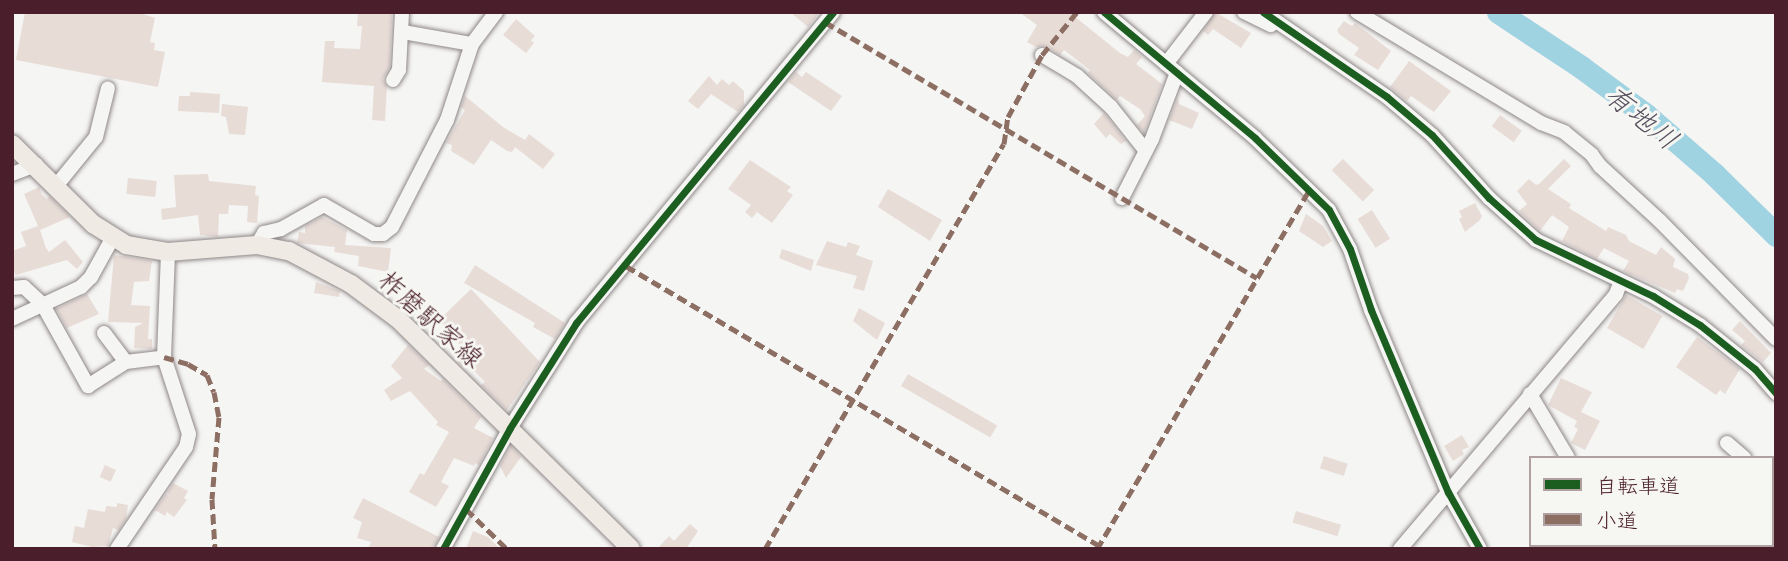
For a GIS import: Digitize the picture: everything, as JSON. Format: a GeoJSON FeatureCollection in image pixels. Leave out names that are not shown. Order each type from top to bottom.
{"type":"FeatureCollection","features":[{"type":"Feature","properties":{"kind":"main road","name":"柞磨駅家線"},"geometry":{"type":"LineString","coordinates":[[12,144],[112,239],[126,245],[168,251],[257,245],[289,251],[351,284],[398,319],[631,549]]}},
{"type":"Feature","properties":{"kind":"street"},"geometry":{"type":"LineString","coordinates":[[393,80],[399,70],[402,12]]}},
{"type":"Feature","properties":{"kind":"street"},"geometry":{"type":"LineString","coordinates":[[257,245],[264,233],[281,229],[324,205],[374,234],[383,234],[392,227],[447,120],[472,44],[496,12]]}},
{"type":"Feature","properties":{"kind":"street"},"geometry":{"type":"LineString","coordinates":[[443,549],[509,428],[576,323],[833,12]]}},
{"type":"Feature","properties":{"kind":"street"},"geometry":{"type":"LineString","coordinates":[[1104,12],[1255,138],[1329,210],[1350,249],[1371,310],[1448,492],[1480,549]]}},
{"type":"Feature","properties":{"kind":"street"},"geometry":{"type":"LineString","coordinates":[[1122,198],[1146,151],[1172,68],[1206,12]]}},
{"type":"Feature","properties":{"kind":"street"},"geometry":{"type":"LineString","coordinates":[[1244,12],[1276,28],[1284,26]]}},
{"type":"Feature","properties":{"kind":"street"},"geometry":{"type":"LineString","coordinates":[[1264,12],[1387,97],[1432,135],[1489,198],[1536,240],[1653,296],[1700,325],[1755,369],[1776,393]]}},
{"type":"Feature","properties":{"kind":"street"},"geometry":{"type":"LineString","coordinates":[[1357,12],[1541,123],[1564,132],[1592,155],[1600,166],[1660,221],[1776,339]]}},
{"type":"Feature","properties":{"kind":"street"},"geometry":{"type":"LineString","coordinates":[[402,32],[472,44]]}},
{"type":"Feature","properties":{"kind":"street"},"geometry":{"type":"LineString","coordinates":[[1042,55],[1077,76],[1111,107],[1146,151]]}},
{"type":"Feature","properties":{"kind":"street"},"geometry":{"type":"LineString","coordinates":[[56,186],[96,137],[108,88]]}},
{"type":"Feature","properties":{"kind":"street"},"geometry":{"type":"LineString","coordinates":[[12,174],[36,165]]}},
{"type":"Feature","properties":{"kind":"street"},"geometry":{"type":"LineString","coordinates":[[12,319],[81,288],[91,277],[112,239]]}},
{"type":"Feature","properties":{"kind":"street"},"geometry":{"type":"LineString","coordinates":[[117,549],[186,447],[189,434],[164,357],[168,251]]}},
{"type":"Feature","properties":{"kind":"street"},"geometry":{"type":"LineString","coordinates":[[1400,549],[1616,294],[1620,281]]}},
{"type":"Feature","properties":{"kind":"street"},"geometry":{"type":"LineString","coordinates":[[12,288],[24,287],[43,305],[88,386],[127,362],[164,357]]}},
{"type":"Feature","properties":{"kind":"street"},"geometry":{"type":"LineString","coordinates":[[104,333],[127,362]]}},
{"type":"Feature","properties":{"kind":"street"},"geometry":{"type":"LineString","coordinates":[[1530,394],[1566,456]]}},
{"type":"Feature","properties":{"kind":"street"},"geometry":{"type":"LineString","coordinates":[[1727,443],[1742,456]]}},
{"type":"Feature","properties":{"kind":"building"},"geometry":{"type":"Polygon","coordinates":[[[25,12],[137,12],[155,18],[150,42],[155,43],[154,50],[165,52],[158,87],[16,60],[25,12]]]}},
{"type":"Feature","properties":{"kind":"building"},"geometry":{"type":"Polygon","coordinates":[[[358,12],[392,14],[390,67],[383,79],[387,87],[385,121],[372,120],[374,86],[322,82],[325,41],[335,41],[334,48],[360,49],[362,26],[357,26],[358,12]]]}},
{"type":"Feature","properties":{"kind":"building"},"geometry":{"type":"Polygon","coordinates":[[[790,12],[818,12],[819,13],[808,27],[790,12]]]}},
{"type":"Feature","properties":{"kind":"building"},"geometry":{"type":"Polygon","coordinates":[[[1019,12],[1069,12],[1120,53],[1128,57],[1134,50],[1142,57],[1136,64],[1162,84],[1144,133],[1137,125],[1145,116],[1140,109],[1120,96],[1117,100],[1088,73],[1090,70],[1064,50],[1060,55],[1046,46],[1036,47],[1027,42],[1037,25],[1019,12]]]}},
{"type":"Feature","properties":{"kind":"building"},"geometry":{"type":"Polygon","coordinates":[[[1215,12],[1251,33],[1241,48],[1213,29],[1208,35],[1203,31],[1215,12]]]}},
{"type":"Feature","properties":{"kind":"building"},"geometry":{"type":"Polygon","coordinates":[[[516,19],[535,36],[531,40],[534,43],[526,53],[503,35],[516,19]]]}},
{"type":"Feature","properties":{"kind":"building"},"geometry":{"type":"Polygon","coordinates":[[[1344,21],[1352,26],[1355,23],[1391,51],[1378,70],[1354,55],[1359,48],[1339,34],[1337,30],[1344,21]]]}},
{"type":"Feature","properties":{"kind":"building"},"geometry":{"type":"Polygon","coordinates":[[[1409,61],[1451,91],[1434,112],[1411,96],[1407,101],[1390,87],[1409,61]]]}},
{"type":"Feature","properties":{"kind":"building"},"geometry":{"type":"Polygon","coordinates":[[[796,72],[802,77],[806,72],[842,96],[831,111],[788,82],[796,72]]]}},
{"type":"Feature","properties":{"kind":"building"},"geometry":{"type":"Polygon","coordinates":[[[709,76],[717,85],[722,79],[729,85],[733,81],[744,91],[744,105],[738,112],[711,94],[698,109],[688,101],[709,76]]]}},
{"type":"Feature","properties":{"kind":"building"},"geometry":{"type":"Polygon","coordinates":[[[190,92],[220,94],[219,113],[178,111],[179,96],[190,96],[190,92]]]}},
{"type":"Feature","properties":{"kind":"building"},"geometry":{"type":"Polygon","coordinates":[[[465,96],[503,127],[525,140],[529,134],[555,154],[543,169],[515,147],[512,152],[507,151],[491,140],[474,165],[451,151],[452,145],[446,143],[465,110],[461,107],[465,96]]]}},
{"type":"Feature","properties":{"kind":"building"},"geometry":{"type":"Polygon","coordinates":[[[1178,98],[1179,104],[1199,113],[1192,129],[1169,120],[1178,98]]]}},
{"type":"Feature","properties":{"kind":"building"},"geometry":{"type":"Polygon","coordinates":[[[222,104],[248,107],[245,135],[229,134],[226,117],[221,116],[222,104]]]}},
{"type":"Feature","properties":{"kind":"building"},"geometry":{"type":"Polygon","coordinates":[[[1104,113],[1126,141],[1121,144],[1110,134],[1106,138],[1094,124],[1104,113]]]}},
{"type":"Feature","properties":{"kind":"building"},"geometry":{"type":"Polygon","coordinates":[[[1500,115],[1522,131],[1514,142],[1492,126],[1500,115]]]}},
{"type":"Feature","properties":{"kind":"building"},"geometry":{"type":"Polygon","coordinates":[[[1343,159],[1374,190],[1363,201],[1332,170],[1343,159]]]}},
{"type":"Feature","properties":{"kind":"building"},"geometry":{"type":"Polygon","coordinates":[[[1564,159],[1571,166],[1548,189],[1571,204],[1569,208],[1606,231],[1608,227],[1626,235],[1629,241],[1656,255],[1661,247],[1675,259],[1673,267],[1688,274],[1683,291],[1677,289],[1675,293],[1623,271],[1629,261],[1604,248],[1597,259],[1562,241],[1569,227],[1552,215],[1540,231],[1519,211],[1527,204],[1517,191],[1529,179],[1536,185],[1539,184],[1564,159]]]}},
{"type":"Feature","properties":{"kind":"building"},"geometry":{"type":"Polygon","coordinates":[[[750,160],[791,187],[787,191],[793,195],[772,223],[757,212],[752,218],[745,212],[751,205],[728,189],[750,160]]]}},
{"type":"Feature","properties":{"kind":"building"},"geometry":{"type":"Polygon","coordinates":[[[208,174],[209,181],[256,186],[255,195],[259,196],[257,223],[247,222],[248,206],[229,205],[228,214],[219,214],[218,237],[200,235],[198,215],[162,220],[161,209],[176,207],[174,175],[208,174]]]}},
{"type":"Feature","properties":{"kind":"building"},"geometry":{"type":"Polygon","coordinates":[[[128,178],[157,181],[155,197],[126,194],[128,178]]]}},
{"type":"Feature","properties":{"kind":"building"},"geometry":{"type":"Polygon","coordinates":[[[39,187],[42,195],[47,199],[49,196],[70,217],[40,230],[46,248],[49,252],[65,240],[83,262],[77,269],[67,260],[16,275],[12,270],[12,251],[26,246],[21,232],[38,226],[24,194],[39,187]]]}},
{"type":"Feature","properties":{"kind":"building"},"geometry":{"type":"Polygon","coordinates":[[[888,189],[942,220],[930,241],[878,207],[888,189]]]}},
{"type":"Feature","properties":{"kind":"building"},"geometry":{"type":"Polygon","coordinates":[[[1475,203],[1482,216],[1465,232],[1459,219],[1462,217],[1459,211],[1475,203]]]}},
{"type":"Feature","properties":{"kind":"building"},"geometry":{"type":"Polygon","coordinates":[[[1372,210],[1390,239],[1376,248],[1358,219],[1372,210]]]}},
{"type":"Feature","properties":{"kind":"building"},"geometry":{"type":"Polygon","coordinates":[[[1306,214],[1323,226],[1332,241],[1323,247],[1299,231],[1306,214]]]}},
{"type":"Feature","properties":{"kind":"building"},"geometry":{"type":"Polygon","coordinates":[[[322,217],[347,230],[345,245],[391,248],[388,272],[358,266],[359,256],[334,252],[335,247],[297,243],[299,232],[305,233],[305,226],[322,217]]]}},
{"type":"Feature","properties":{"kind":"building"},"geometry":{"type":"Polygon","coordinates":[[[827,241],[846,247],[848,242],[860,246],[856,255],[873,261],[864,291],[853,288],[857,276],[816,265],[827,241]]]}},
{"type":"Feature","properties":{"kind":"building"},"geometry":{"type":"Polygon","coordinates":[[[782,249],[814,260],[811,271],[779,258],[782,249]]]}},
{"type":"Feature","properties":{"kind":"building"},"geometry":{"type":"Polygon","coordinates":[[[114,255],[152,261],[149,281],[134,282],[131,305],[150,306],[148,339],[152,339],[152,349],[134,348],[135,327],[143,323],[108,322],[114,255]]]}},
{"type":"Feature","properties":{"kind":"building"},"geometry":{"type":"Polygon","coordinates":[[[475,265],[565,323],[555,339],[533,327],[535,323],[464,283],[475,265]]]}},
{"type":"Feature","properties":{"kind":"building"},"geometry":{"type":"Polygon","coordinates":[[[316,282],[340,291],[339,297],[314,293],[316,282]]]}},
{"type":"Feature","properties":{"kind":"building"},"geometry":{"type":"Polygon","coordinates":[[[471,289],[540,362],[507,410],[481,385],[485,382],[468,365],[464,368],[456,360],[465,351],[439,320],[471,289]]]}},
{"type":"Feature","properties":{"kind":"building"},"geometry":{"type":"Polygon","coordinates":[[[87,294],[99,314],[67,328],[56,309],[87,294]]]}},
{"type":"Feature","properties":{"kind":"building"},"geometry":{"type":"Polygon","coordinates":[[[1626,295],[1662,316],[1643,349],[1607,328],[1626,295]]]}},
{"type":"Feature","properties":{"kind":"building"},"geometry":{"type":"Polygon","coordinates":[[[859,308],[885,323],[877,340],[853,321],[859,308]]]}},
{"type":"Feature","properties":{"kind":"building"},"geometry":{"type":"Polygon","coordinates":[[[1740,321],[1771,353],[1763,362],[1741,345],[1745,341],[1732,330],[1740,321]]]}},
{"type":"Feature","properties":{"kind":"building"},"geometry":{"type":"Polygon","coordinates":[[[1697,337],[1740,369],[1725,394],[1720,390],[1716,395],[1676,367],[1697,337]]]}},
{"type":"Feature","properties":{"kind":"building"},"geometry":{"type":"Polygon","coordinates":[[[408,345],[429,365],[424,369],[441,381],[443,379],[481,417],[474,428],[493,438],[479,465],[475,463],[474,466],[454,458],[441,482],[449,486],[436,507],[409,492],[420,473],[424,475],[449,432],[436,425],[438,422],[410,391],[391,401],[384,390],[402,378],[391,366],[408,345]]]}},
{"type":"Feature","properties":{"kind":"building"},"geometry":{"type":"Polygon","coordinates":[[[908,374],[997,426],[990,438],[901,386],[908,374]]]}},
{"type":"Feature","properties":{"kind":"building"},"geometry":{"type":"Polygon","coordinates":[[[1561,378],[1592,392],[1581,412],[1600,421],[1585,450],[1571,443],[1578,429],[1574,427],[1577,421],[1548,405],[1561,378]]]}},
{"type":"Feature","properties":{"kind":"building"},"geometry":{"type":"Polygon","coordinates":[[[1462,435],[1469,447],[1462,450],[1464,454],[1453,461],[1444,446],[1462,435]]]}},
{"type":"Feature","properties":{"kind":"building"},"geometry":{"type":"Polygon","coordinates":[[[511,446],[521,457],[506,478],[500,466],[511,446]]]}},
{"type":"Feature","properties":{"kind":"building"},"geometry":{"type":"Polygon","coordinates":[[[1324,456],[1348,464],[1344,476],[1320,468],[1324,456]]]}},
{"type":"Feature","properties":{"kind":"building"},"geometry":{"type":"Polygon","coordinates":[[[105,465],[116,470],[111,482],[100,477],[105,465]]]}},
{"type":"Feature","properties":{"kind":"building"},"geometry":{"type":"Polygon","coordinates":[[[173,483],[188,491],[184,498],[187,500],[174,517],[167,512],[165,516],[155,510],[166,494],[170,496],[167,493],[173,483]]]}},
{"type":"Feature","properties":{"kind":"building"},"geometry":{"type":"Polygon","coordinates":[[[363,498],[439,537],[433,549],[368,549],[371,542],[357,538],[362,522],[353,518],[363,498]]]}},
{"type":"Feature","properties":{"kind":"building"},"geometry":{"type":"Polygon","coordinates":[[[117,503],[128,505],[126,519],[119,530],[113,528],[108,546],[92,547],[72,542],[75,526],[84,528],[88,509],[105,512],[106,506],[117,507],[117,503]]]}},
{"type":"Feature","properties":{"kind":"building"},"geometry":{"type":"Polygon","coordinates":[[[1296,511],[1341,525],[1337,536],[1292,522],[1296,511]]]}},
{"type":"Feature","properties":{"kind":"building"},"geometry":{"type":"Polygon","coordinates":[[[690,524],[698,531],[686,549],[657,549],[669,536],[674,541],[690,524]]]}},
{"type":"Feature","properties":{"kind":"building"},"geometry":{"type":"Polygon","coordinates":[[[473,531],[488,537],[500,549],[466,549],[473,531]]]}},
{"type":"Feature","properties":{"kind":"waterway","name":"有地川"},"geometry":{"type":"LineString","coordinates":[[1498,12],[1581,67],[1646,115],[1714,174],[1776,235]]}},
{"type":"Feature","properties":{"kind":"marked path"},"geometry":{"type":"LineString","coordinates":[[765,549],[1004,144],[1008,117],[1042,55],[1077,12]]}},
{"type":"Feature","properties":{"kind":"marked path"},"geometry":{"type":"LineString","coordinates":[[825,22],[1257,278]]}},
{"type":"Feature","properties":{"kind":"marked path"},"geometry":{"type":"LineString","coordinates":[[1097,549],[1309,191]]}},
{"type":"Feature","properties":{"kind":"marked path"},"geometry":{"type":"LineString","coordinates":[[626,266],[1105,549]]}},
{"type":"Feature","properties":{"kind":"marked path"},"geometry":{"type":"LineString","coordinates":[[164,357],[188,364],[207,375],[214,392],[219,417],[212,499],[215,549]]}},
{"type":"Feature","properties":{"kind":"marked path"},"geometry":{"type":"LineString","coordinates":[[466,509],[507,549]]}},
{"type":"Feature","properties":{"kind":"cycle path"},"geometry":{"type":"LineString","coordinates":[[443,549],[510,428],[576,323],[833,12]]}},
{"type":"Feature","properties":{"kind":"cycle path"},"geometry":{"type":"LineString","coordinates":[[1104,12],[1255,138],[1329,210],[1350,249],[1371,310],[1448,492],[1480,549]]}},
{"type":"Feature","properties":{"kind":"cycle path"},"geometry":{"type":"LineString","coordinates":[[1263,12],[1387,97],[1432,135],[1489,198],[1536,240],[1653,296],[1700,325],[1755,369],[1776,393]]}}]}
